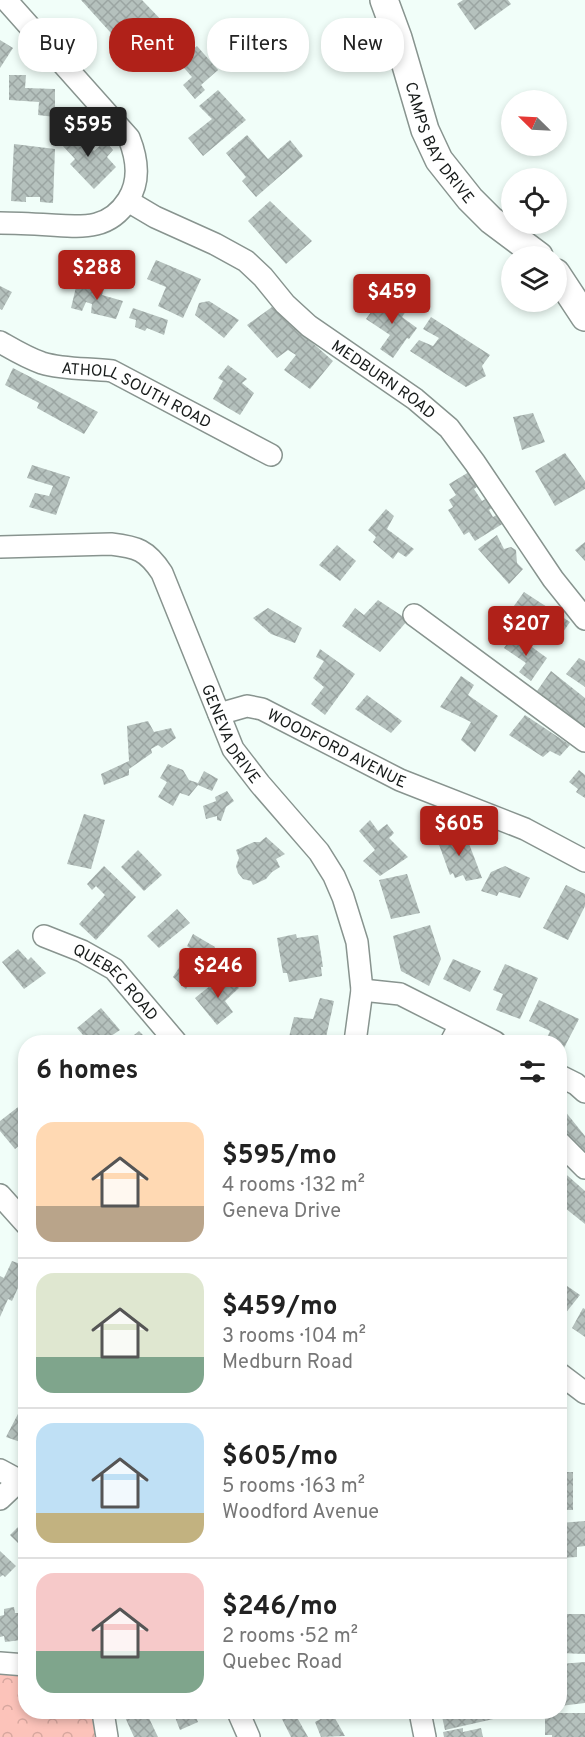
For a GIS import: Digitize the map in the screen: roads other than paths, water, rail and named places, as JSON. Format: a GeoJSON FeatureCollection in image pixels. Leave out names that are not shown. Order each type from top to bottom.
{"type":"FeatureCollection","features":[{"type":"Feature","properties":{"kind":"main road","name":"CAMPS BAY DRIVE"},"geometry":{"type":"LineString","coordinates":[[384,0],[398,38],[425,130],[440,160],[470,199],[491,220],[526,246]]}},
{"type":"Feature","properties":{"kind":"main road"},"geometry":{"type":"LineString","coordinates":[[567,290],[585,317]]}},
{"type":"Feature","properties":{"kind":"street"},"geometry":{"type":"LineString","coordinates":[[0,223],[83,227],[103,223],[116,215],[128,201],[135,186],[137,168],[135,153],[129,138],[6,0]]}},
{"type":"Feature","properties":{"kind":"street","name":"MEDBURN ROAD"},"geometry":{"type":"LineString","coordinates":[[128,201],[155,217],[215,244],[246,261],[263,277],[285,304],[309,326],[415,399],[442,422],[475,463],[553,579],[585,619]]}},
{"type":"Feature","properties":{"kind":"street","name":"ATHOLL SOUTH ROAD"},"geometry":{"type":"LineString","coordinates":[[0,342],[44,364],[64,368],[112,371],[271,455]]}},
{"type":"Feature","properties":{"kind":"street","name":"GENEVA DRIVE"},"geometry":{"type":"LineString","coordinates":[[0,547],[111,544],[128,546],[142,551],[153,559],[162,573],[233,749],[319,852],[334,876],[343,897],[357,942],[362,990],[355,1035]]}},
{"type":"Feature","properties":{"kind":"street"},"geometry":{"type":"LineString","coordinates":[[414,615],[585,741]]}},
{"type":"Feature","properties":{"kind":"street","name":"WOODFORD AVENUE"},"geometry":{"type":"LineString","coordinates":[[219,714],[247,706],[262,709],[400,780],[525,829],[585,861]]}},
{"type":"Feature","properties":{"kind":"street","name":"QUEBEC ROAD"},"geometry":{"type":"LineString","coordinates":[[44,936],[82,951],[114,969],[170,1035]]}},
{"type":"Feature","properties":{"kind":"street"},"geometry":{"type":"LineString","coordinates":[[362,990],[400,994],[456,1034]]}},
{"type":"Feature","properties":{"kind":"street"},"geometry":{"type":"LineString","coordinates":[[567,1080],[585,1092]]}},
{"type":"Feature","properties":{"kind":"street"},"geometry":{"type":"LineString","coordinates":[[567,1150],[585,1168]]}},
{"type":"Feature","properties":{"kind":"street"},"geometry":{"type":"LineString","coordinates":[[0,1194],[18,1215]]}},
{"type":"Feature","properties":{"kind":"street"},"geometry":{"type":"LineString","coordinates":[[567,1379],[585,1393]]}},
{"type":"Feature","properties":{"kind":"street"},"geometry":{"type":"LineString","coordinates":[[0,1470],[18,1480]]}},
{"type":"Feature","properties":{"kind":"street"},"geometry":{"type":"LineString","coordinates":[[0,1499],[18,1485]]}},
{"type":"Feature","properties":{"kind":"street"},"geometry":{"type":"LineString","coordinates":[[0,1663],[18,1664]]}},
{"type":"Feature","properties":{"kind":"street"},"geometry":{"type":"LineString","coordinates":[[104,1719],[106,1737]]}},
{"type":"Feature","properties":{"kind":"street"},"geometry":{"type":"LineString","coordinates":[[241,1719],[249,1737]]}},
{"type":"Feature","properties":{"kind":"street"},"geometry":{"type":"LineString","coordinates":[[421,1719],[425,1737]]}}]}
